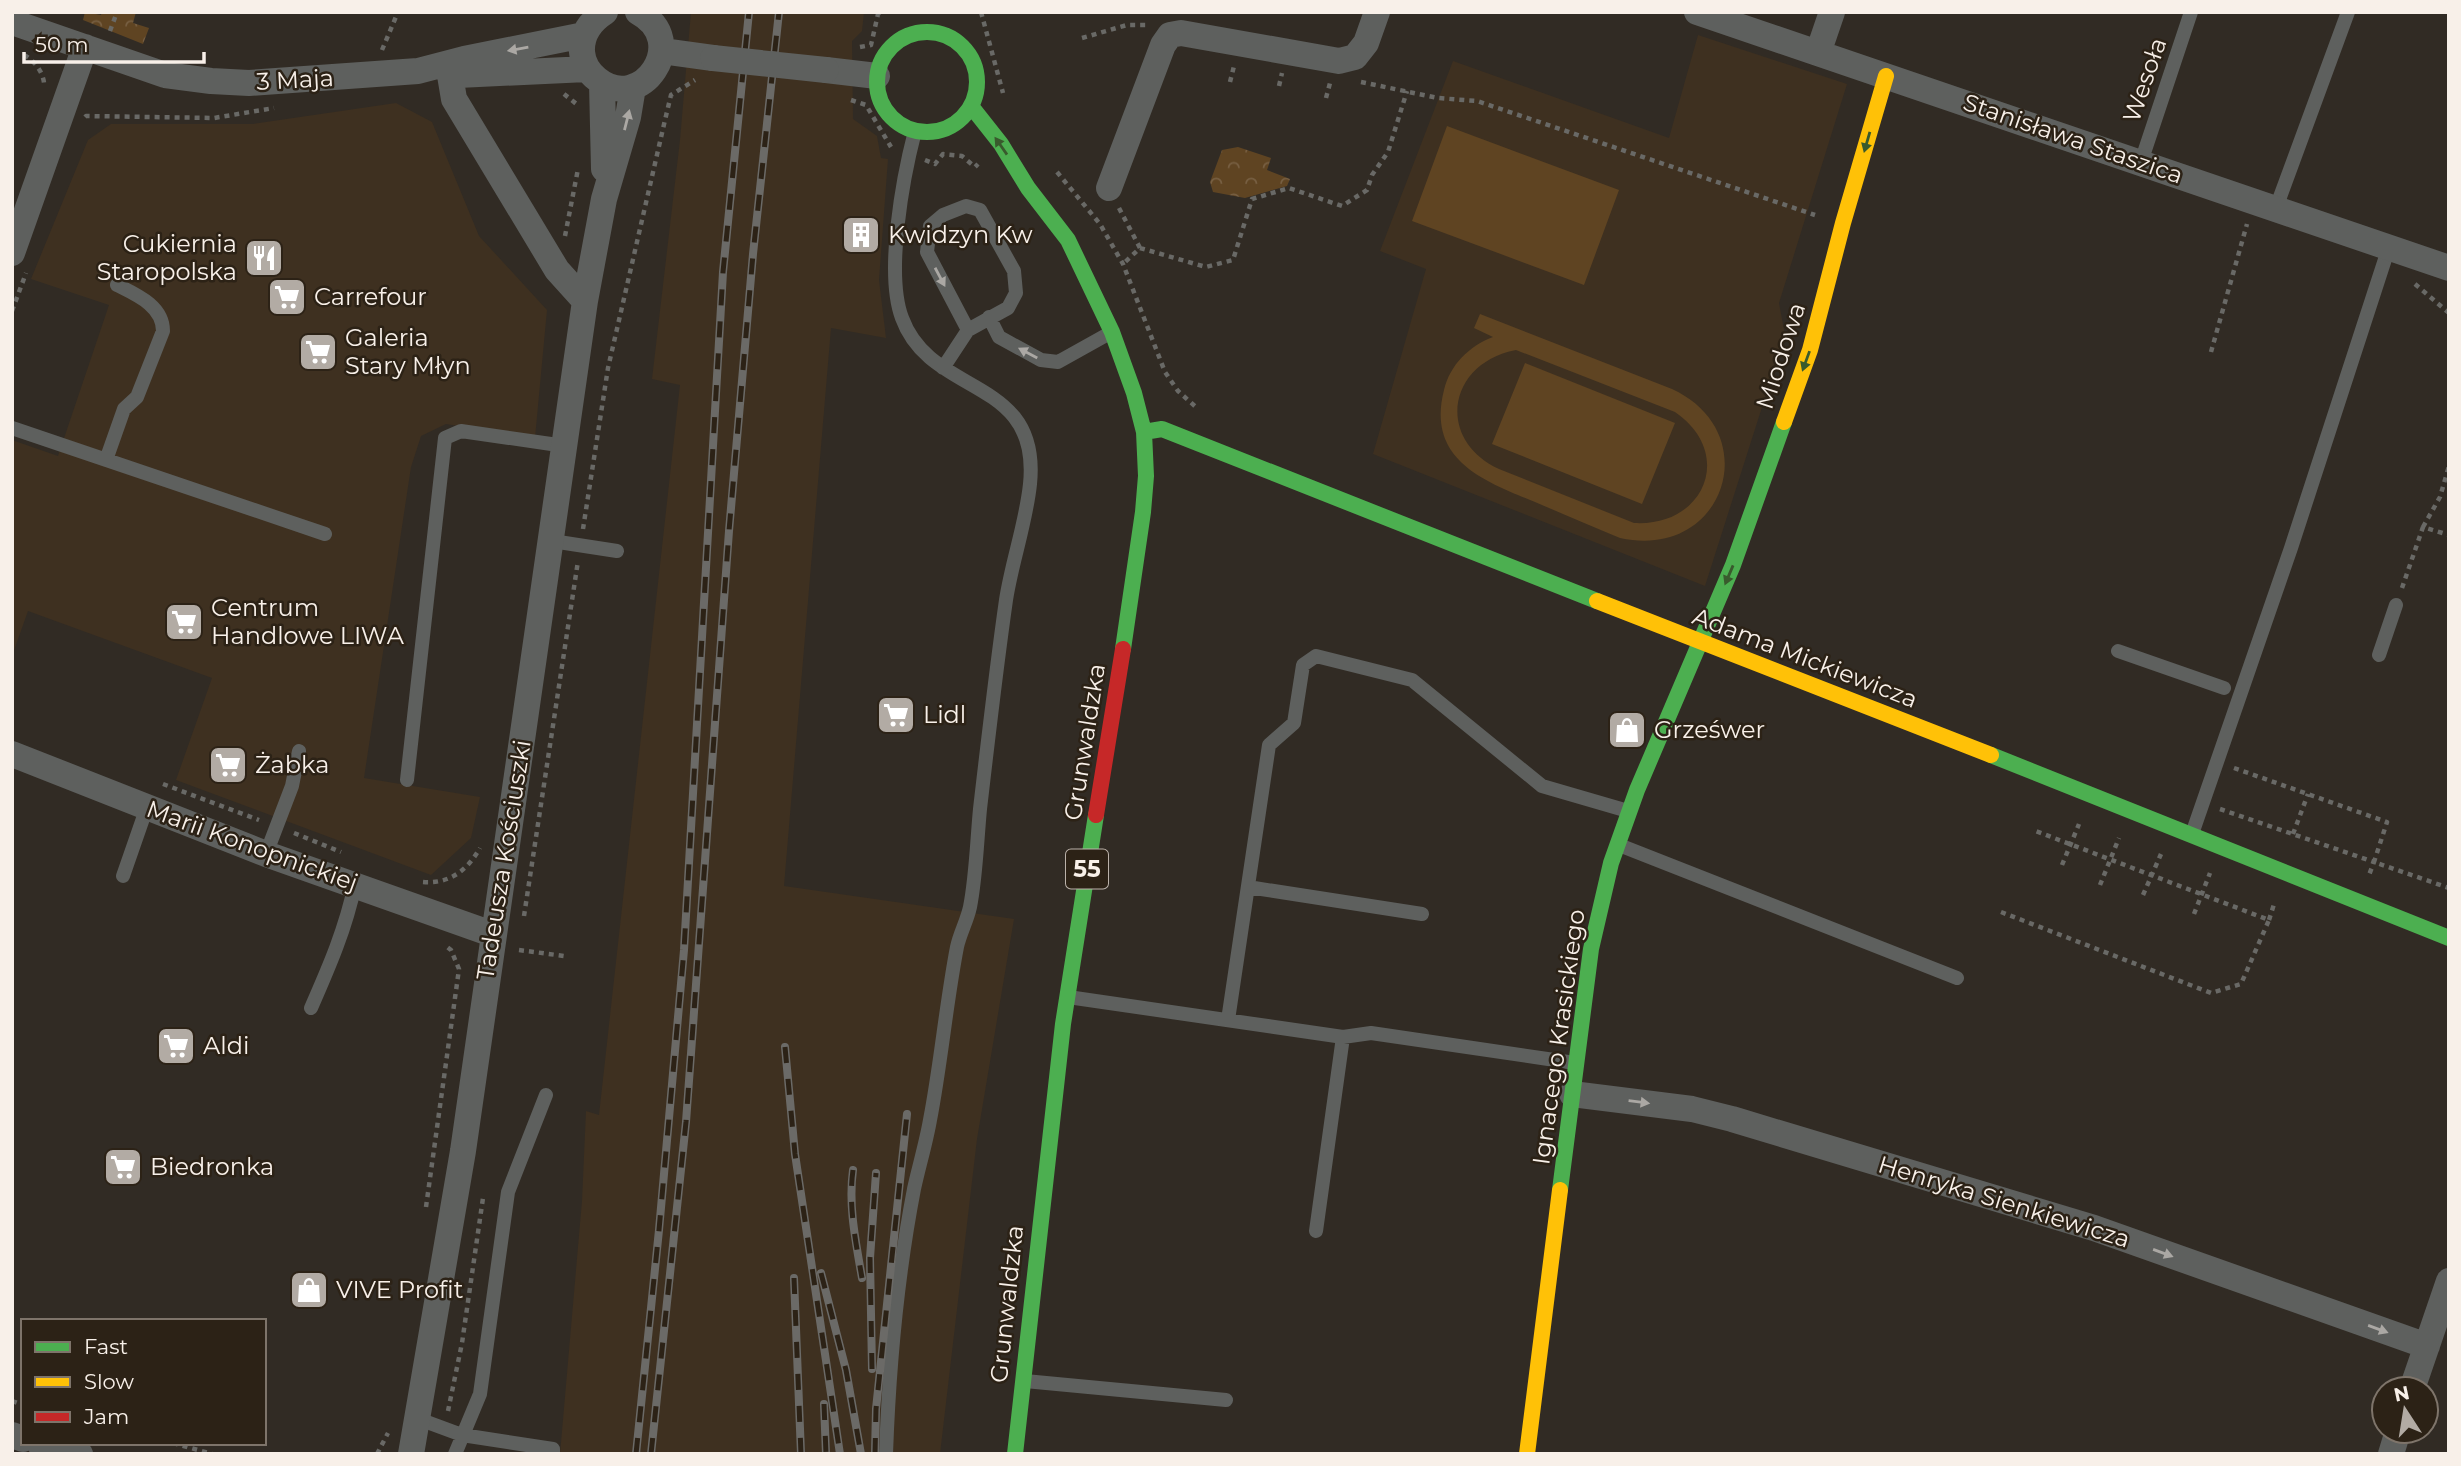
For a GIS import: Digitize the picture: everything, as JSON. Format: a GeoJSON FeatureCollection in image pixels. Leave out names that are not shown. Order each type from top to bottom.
{"type":"FeatureCollection","features":[{"type":"Feature","properties":{"kind":"street"},"geometry":{"type":"LineString","coordinates":[[584,35],[589,25],[605,12]]}},
{"type":"Feature","properties":{"kind":"street"},"geometry":{"type":"LineString","coordinates":[[1108,188],[1163,45],[1170,34],[1181,33],[1339,61],[1355,57],[1366,43],[1377,12]]}},
{"type":"Feature","properties":{"kind":"street","name":"Stanisława Staszica"},"geometry":{"type":"LineString","coordinates":[[1696,12],[2449,268]]}},
{"type":"Feature","properties":{"kind":"street"},"geometry":{"type":"LineString","coordinates":[[1818,54],[1832,12]]}},
{"type":"Feature","properties":{"kind":"street"},"geometry":{"type":"LineString","coordinates":[[633,87],[653,74],[662,51],[661,40],[647,15]]}},
{"type":"Feature","properties":{"kind":"street","name":"3 Maja"},"geometry":{"type":"LineString","coordinates":[[22,20],[85,47],[165,75],[249,83],[418,71],[584,35]]}},
{"type":"Feature","properties":{"kind":"street"},"geometry":{"type":"LineString","coordinates":[[921,24],[935,33],[948,31],[972,59],[977,91],[971,106],[954,131],[915,131],[906,128],[889,115],[879,97],[877,76],[880,63],[897,42],[921,24]]}},
{"type":"Feature","properties":{"kind":"street","name":"Tadeusza Kościuszki"},"geometry":{"type":"LineString","coordinates":[[584,35],[582,47],[595,76],[604,199]]}},
{"type":"Feature","properties":{"kind":"street"},"geometry":{"type":"LineString","coordinates":[[20,260],[85,47]]}},
{"type":"Feature","properties":{"kind":"street"},"geometry":{"type":"LineString","coordinates":[[662,51],[877,76]]}},
{"type":"Feature","properties":{"kind":"street","name":"3 Maja"},"geometry":{"type":"LineString","coordinates":[[418,71],[450,75],[552,69],[595,76],[617,88],[633,87]]}},
{"type":"Feature","properties":{"kind":"street"},"geometry":{"type":"LineString","coordinates":[[450,75],[454,99],[556,270],[585,301]]}},
{"type":"Feature","properties":{"kind":"street","name":"Miodowa"},"geometry":{"type":"LineString","coordinates":[[1700,642],[1733,565],[1810,350],[1843,223],[1886,76]]}},
{"type":"Feature","properties":{"kind":"street","name":"Tadeusza Kościuszki"},"geometry":{"type":"LineString","coordinates":[[396,1454],[403,1420],[423,1390],[461,1164],[585,301],[604,199],[628,117],[633,87]]}},
{"type":"Feature","properties":{"kind":"street","name":"Grunwaldzka"},"geometry":{"type":"LineString","coordinates":[[971,106],[1068,240],[1112,332],[1134,393],[1143,432],[1146,476],[1143,512],[1067,997],[1015,1454]]}},
{"type":"Feature","properties":{"kind":"street","name":"Grunwaldzka"},"geometry":{"type":"LineString","coordinates":[[994,167],[1028,188]]}},
{"type":"Feature","properties":{"kind":"street","name":"Adama Mickiewicza"},"geometry":{"type":"LineString","coordinates":[[1143,432],[1162,429],[2449,938]]}},
{"type":"Feature","properties":{"kind":"street","name":"Ignacego Krasickiego"},"geometry":{"type":"LineString","coordinates":[[1527,1454],[1591,949],[1618,845],[1630,811],[1700,642]]}},
{"type":"Feature","properties":{"kind":"street","name":"Marii Konopnickiej"},"geometry":{"type":"LineString","coordinates":[[12,754],[266,854],[492,934]]}},
{"type":"Feature","properties":{"kind":"street","name":"Henryka Sienkiewicza"},"geometry":{"type":"LineString","coordinates":[[1572,1094],[1692,1109],[1732,1119],[2094,1228],[2427,1346]]}},
{"type":"Feature","properties":{"kind":"street"},"geometry":{"type":"LineString","coordinates":[[2418,1375],[2449,1281]]}},
{"type":"Feature","properties":{"kind":"street","name":"Tadeusza Kościuszki"},"geometry":{"type":"LineString","coordinates":[[403,1420],[411,1454]]}},
{"type":"Feature","properties":{"kind":"street"},"geometry":{"type":"LineString","coordinates":[[46,1445],[80,1454]]}},
{"type":"Feature","properties":{"kind":"lane","name":"Wesoła"},"geometry":{"type":"LineString","coordinates":[[2141,162],[2191,12]]}},
{"type":"Feature","properties":{"kind":"lane"},"geometry":{"type":"LineString","coordinates":[[2277,208],[2347,12]]}},
{"type":"Feature","properties":{"kind":"lane"},"geometry":{"type":"LineString","coordinates":[[886,1454],[889,1390],[912,1204],[930,1122],[958,943],[970,906],[997,664],[1008,589],[1030,482],[1027,436],[1009,409],[943,368],[919,348],[902,320],[894,292],[895,256],[909,155],[915,131]]}},
{"type":"Feature","properties":{"kind":"lane"},"geometry":{"type":"LineString","coordinates":[[943,368],[968,330],[1008,307],[1016,293],[1014,271],[980,210],[965,206],[943,215],[930,226],[927,252],[968,330]]}},
{"type":"Feature","properties":{"kind":"lane"},"geometry":{"type":"LineString","coordinates":[[2192,836],[2291,548],[2389,247]]}},
{"type":"Feature","properties":{"kind":"lane"},"geometry":{"type":"LineString","coordinates":[[106,460],[124,409],[137,397],[163,331],[162,321],[155,309],[144,299],[117,285]]}},
{"type":"Feature","properties":{"kind":"lane"},"geometry":{"type":"LineString","coordinates":[[989,317],[999,337],[1041,360],[1058,362],[1112,332]]}},
{"type":"Feature","properties":{"kind":"lane"},"geometry":{"type":"LineString","coordinates":[[12,428],[326,534]]}},
{"type":"Feature","properties":{"kind":"lane"},"geometry":{"type":"LineString","coordinates":[[407,780],[445,438],[461,431],[565,446]]}},
{"type":"Feature","properties":{"kind":"lane"},"geometry":{"type":"LineString","coordinates":[[552,541],[617,551]]}},
{"type":"Feature","properties":{"kind":"lane"},"geometry":{"type":"LineString","coordinates":[[2379,655],[2396,605]]}},
{"type":"Feature","properties":{"kind":"lane"},"geometry":{"type":"LineString","coordinates":[[2118,651],[2224,688]]}},
{"type":"Feature","properties":{"kind":"lane"},"geometry":{"type":"LineString","coordinates":[[1228,1020],[1269,745],[1294,723],[1303,665],[1316,656],[1412,680],[1542,786],[1630,811]]}},
{"type":"Feature","properties":{"kind":"lane"},"geometry":{"type":"LineString","coordinates":[[266,854],[292,786],[299,751]]}},
{"type":"Feature","properties":{"kind":"lane"},"geometry":{"type":"LineString","coordinates":[[123,876],[147,807]]}},
{"type":"Feature","properties":{"kind":"lane"},"geometry":{"type":"LineString","coordinates":[[1618,845],[1957,978]]}},
{"type":"Feature","properties":{"kind":"lane"},"geometry":{"type":"LineString","coordinates":[[311,1008],[334,955],[351,905],[355,884]]}},
{"type":"Feature","properties":{"kind":"lane"},"geometry":{"type":"LineString","coordinates":[[1248,887],[1423,914]]}},
{"type":"Feature","properties":{"kind":"lane"},"geometry":{"type":"LineString","coordinates":[[1067,997],[1343,1037],[1371,1033],[1576,1063]]}},
{"type":"Feature","properties":{"kind":"lane"},"geometry":{"type":"LineString","coordinates":[[1316,1231],[1343,1037]]}},
{"type":"Feature","properties":{"kind":"lane"},"geometry":{"type":"LineString","coordinates":[[455,1454],[480,1394],[508,1192],[546,1095]]}},
{"type":"Feature","properties":{"kind":"lane"},"geometry":{"type":"LineString","coordinates":[[1022,1381],[1226,1400]]}},
{"type":"Feature","properties":{"kind":"lane"},"geometry":{"type":"LineString","coordinates":[[403,1420],[462,1435],[553,1448],[553,1454]]}},
{"type":"Feature","properties":{"kind":"path"},"geometry":{"type":"LineString","coordinates":[[380,54],[398,12]]}},
{"type":"Feature","properties":{"kind":"path"},"geometry":{"type":"LineString","coordinates":[[851,49],[871,45],[877,14],[881,12]]}},
{"type":"Feature","properties":{"kind":"path"},"geometry":{"type":"LineString","coordinates":[[981,12],[1006,107]]}},
{"type":"Feature","properties":{"kind":"path"},"geometry":{"type":"LineString","coordinates":[[1082,38],[1127,25],[1144,24]]}},
{"type":"Feature","properties":{"kind":"path"},"geometry":{"type":"LineString","coordinates":[[109,34],[118,37]]}},
{"type":"Feature","properties":{"kind":"path"},"geometry":{"type":"LineString","coordinates":[[22,53],[32,59],[45,79],[44,90]]}},
{"type":"Feature","properties":{"kind":"path"},"geometry":{"type":"LineString","coordinates":[[552,69],[554,86],[589,113]]}},
{"type":"Feature","properties":{"kind":"path"},"geometry":{"type":"LineString","coordinates":[[1357,81],[1438,98],[1477,101],[1811,214]]}},
{"type":"Feature","properties":{"kind":"path"},"geometry":{"type":"LineString","coordinates":[[1108,188],[1140,248],[1206,267],[1233,260],[1252,200],[1289,188],[1342,206],[1367,190],[1372,175],[1388,152],[1407,91]]}},
{"type":"Feature","properties":{"kind":"path"},"geometry":{"type":"LineString","coordinates":[[82,125],[86,116],[214,118],[281,107]]}},
{"type":"Feature","properties":{"kind":"path"},"geometry":{"type":"LineString","coordinates":[[523,925],[608,368],[665,120]]}},
{"type":"Feature","properties":{"kind":"path"},"geometry":{"type":"LineString","coordinates":[[556,270],[578,166]]}},
{"type":"Feature","properties":{"kind":"path"},"geometry":{"type":"LineString","coordinates":[[1052,168],[1100,224],[1123,264],[1165,372],[1178,391],[1198,408]]}},
{"type":"Feature","properties":{"kind":"path"},"geometry":{"type":"LineString","coordinates":[[2211,352],[2249,220]]}},
{"type":"Feature","properties":{"kind":"path"},"geometry":{"type":"LineString","coordinates":[[1123,264],[1140,248]]}},
{"type":"Feature","properties":{"kind":"path"},"geometry":{"type":"LineString","coordinates":[[12,312],[20,260]]}},
{"type":"Feature","properties":{"kind":"path"},"geometry":{"type":"LineString","coordinates":[[2396,605],[2423,527],[2440,498],[2449,466]]}},
{"type":"Feature","properties":{"kind":"path"},"geometry":{"type":"LineString","coordinates":[[2423,527],[2449,535]]}},
{"type":"Feature","properties":{"kind":"path"},"geometry":{"type":"LineString","coordinates":[[2227,778],[2231,767],[2387,822],[2374,862],[2449,888]]}},
{"type":"Feature","properties":{"kind":"path"},"geometry":{"type":"LineString","coordinates":[[154,781],[349,854]]}},
{"type":"Feature","properties":{"kind":"path"},"geometry":{"type":"LineString","coordinates":[[2293,834],[2308,794]]}},
{"type":"Feature","properties":{"kind":"path"},"geometry":{"type":"LineString","coordinates":[[2217,808],[2220,798]]}},
{"type":"Feature","properties":{"kind":"path"},"geometry":{"type":"LineString","coordinates":[[2062,865],[2080,820]]}},
{"type":"Feature","properties":{"kind":"path"},"geometry":{"type":"LineString","coordinates":[[2033,830],[2269,920]]}},
{"type":"Feature","properties":{"kind":"path"},"geometry":{"type":"LineString","coordinates":[[2100,885],[2119,838]]}},
{"type":"Feature","properties":{"kind":"path"},"geometry":{"type":"LineString","coordinates":[[412,906],[421,882],[438,883],[461,873],[473,861],[481,847]]}},
{"type":"Feature","properties":{"kind":"path"},"geometry":{"type":"LineString","coordinates":[[2143,895],[2161,854]]}},
{"type":"Feature","properties":{"kind":"path"},"geometry":{"type":"LineString","coordinates":[[2194,914],[2211,871]]}},
{"type":"Feature","properties":{"kind":"path"},"geometry":{"type":"LineString","coordinates":[[2001,912],[2211,993],[2241,984],[2277,896]]}},
{"type":"Feature","properties":{"kind":"path"},"geometry":{"type":"LineString","coordinates":[[517,963],[521,937]]}},
{"type":"Feature","properties":{"kind":"path"},"geometry":{"type":"LineString","coordinates":[[425,1210],[459,970],[451,950],[443,944]]}},
{"type":"Feature","properties":{"kind":"path"},"geometry":{"type":"LineString","coordinates":[[519,950],[564,956]]}},
{"type":"Feature","properties":{"kind":"path"},"geometry":{"type":"LineString","coordinates":[[449,1407],[462,1343],[485,1185]]}},
{"type":"Feature","properties":{"kind":"path"},"geometry":{"type":"LineString","coordinates":[[377,1454],[387,1435],[403,1420]]}},
{"type":"Feature","properties":{"kind":"path"},"geometry":{"type":"LineString","coordinates":[[180,1445],[212,1454]]}},
{"type":"Feature","properties":{"kind":"shaded area"},"geometry":{"type":"Polygon","coordinates":[[[691,12],[864,12],[862,31],[852,41],[853,119],[877,136],[881,158],[888,159],[879,280],[886,338],[831,328],[784,886],[1014,919],[977,1139],[940,1454],[560,1454],[582,1201],[586,1111],[599,1115],[680,385],[652,379],[680,140],[691,12]]]}},
{"type":"Feature","properties":{"kind":"shaded area"},"geometry":{"type":"Polygon","coordinates":[[[1698,35],[1847,84],[1779,303],[1785,335],[1705,586],[1373,454],[1426,269],[1380,251],[1453,61],[1669,138],[1698,35]]]}},
{"type":"Feature","properties":{"kind":"shaded area"},"geometry":{"type":"Polygon","coordinates":[[[396,103],[432,122],[479,236],[547,310],[535,438],[446,424],[421,436],[411,467],[364,778],[480,797],[471,838],[431,875],[176,780],[212,678],[28,611],[12,656],[12,440],[58,456],[109,305],[31,279],[88,140],[111,124],[253,124],[396,103]]]}},
{"type":"Feature","properties":{"kind":"green space"},"geometry":{"type":"Polygon","coordinates":[[[85,12],[101,15],[102,12],[136,12],[133,23],[149,28],[143,44],[83,20],[85,12]]]}},
{"type":"Feature","properties":{"kind":"green space"},"geometry":{"type":"Polygon","coordinates":[[[1447,126],[1619,190],[1584,285],[1412,221],[1447,126]]]}},
{"type":"Feature","properties":{"kind":"green space"},"geometry":{"type":"Polygon","coordinates":[[[1238,147],[1271,158],[1267,170],[1290,179],[1287,186],[1245,198],[1213,192],[1210,182],[1222,150],[1238,147]]]}},
{"type":"Feature","properties":{"kind":"green space"},"geometry":{"type":"Polygon","coordinates":[[[1480,314],[1672,389],[1701,409],[1719,434],[1725,462],[1721,489],[1707,513],[1685,531],[1656,540],[1620,538],[1479,476],[1451,451],[1443,434],[1441,414],[1444,390],[1451,372],[1469,351],[1493,337],[1474,328],[1480,314]],[[1516,350],[1493,358],[1476,370],[1464,385],[1458,403],[1458,422],[1465,440],[1479,456],[1499,469],[1634,523],[1659,521],[1679,513],[1694,500],[1704,484],[1707,466],[1704,447],[1693,429],[1675,412],[1516,350]]]}},
{"type":"Feature","properties":{"kind":"green space"},"geometry":{"type":"Polygon","coordinates":[[[1525,363],[1675,423],[1642,504],[1492,444],[1525,363]]]}},
{"type":"Feature","properties":{"kind":"railway"},"geometry":{"type":"LineString","coordinates":[[636,1454],[684,950],[723,272],[749,12]]}},
{"type":"Feature","properties":{"kind":"railway"},"geometry":{"type":"LineString","coordinates":[[651,1454],[686,1122],[729,531],[753,254],[779,12]]}},
{"type":"Feature","properties":{"kind":"railway"},"geometry":{"type":"LineString","coordinates":[[785,1047],[795,1154],[840,1454]]}},
{"type":"Feature","properties":{"kind":"railway"},"geometry":{"type":"LineString","coordinates":[[875,1454],[876,1409],[907,1114]]}},
{"type":"Feature","properties":{"kind":"railway"},"geometry":{"type":"LineString","coordinates":[[853,1170],[852,1211],[862,1278]]}},
{"type":"Feature","properties":{"kind":"railway"},"geometry":{"type":"LineString","coordinates":[[872,1369],[870,1258],[876,1173]]}},
{"type":"Feature","properties":{"kind":"railway"},"geometry":{"type":"LineString","coordinates":[[821,1273],[846,1370],[861,1454]]}},
{"type":"Feature","properties":{"kind":"railway"},"geometry":{"type":"LineString","coordinates":[[794,1278],[801,1454]]}},
{"type":"Feature","properties":{"kind":"railway"},"geometry":{"type":"LineString","coordinates":[[824,1404],[826,1454]]}},
{"type":"Feature","properties":{"kind":"traffic: fast"},"geometry":{"type":"LineString","coordinates":[[927,32],[955,40],[969,54],[977,82],[969,110],[955,124],[927,132],[899,124],[885,110],[877,82],[885,54],[899,40],[927,32]]}},
{"type":"Feature","properties":{"kind":"traffic: fast"},"geometry":{"type":"LineString","coordinates":[[971,106],[1068,240],[1112,332],[1134,393],[1144,432],[1146,476],[1123,649]]}},
{"type":"Feature","properties":{"kind":"traffic: fast"},"geometry":{"type":"LineString","coordinates":[[1560,1190],[1591,949],[1611,863],[1637,790],[1733,565],[1784,422]]}},
{"type":"Feature","properties":{"kind":"traffic: fast"},"geometry":{"type":"LineString","coordinates":[[1144,432],[1162,429],[1597,601]]}},
{"type":"Feature","properties":{"kind":"traffic: fast"},"geometry":{"type":"LineString","coordinates":[[1991,755],[2449,938]]}},
{"type":"Feature","properties":{"kind":"traffic: fast"},"geometry":{"type":"LineString","coordinates":[[1015,1454],[1063,1024],[1096,815]]}},
{"type":"Feature","properties":{"kind":"traffic: slow"},"geometry":{"type":"LineString","coordinates":[[1784,422],[1810,350],[1843,223],[1886,76]]}},
{"type":"Feature","properties":{"kind":"traffic: slow"},"geometry":{"type":"LineString","coordinates":[[1597,601],[1991,755]]}},
{"type":"Feature","properties":{"kind":"traffic: slow"},"geometry":{"type":"LineString","coordinates":[[1527,1454],[1560,1190]]}},
{"type":"Feature","properties":{"kind":"traffic: jam"},"geometry":{"type":"LineString","coordinates":[[1096,815],[1123,649]]}},
{"type":"Feature","properties":{"kind":"place","name":"Kwidzyn Kw"},"geometry":{"type":"Point","coordinates":[861,235]}},
{"type":"Feature","properties":{"kind":"place","name":"Cukiernia Staropolska"},"geometry":{"type":"Point","coordinates":[264,258]}},
{"type":"Feature","properties":{"kind":"place","name":"Carrefour"},"geometry":{"type":"Point","coordinates":[287,297]}},
{"type":"Feature","properties":{"kind":"place","name":"Galeria Stary Młyn"},"geometry":{"type":"Point","coordinates":[318,352]}},
{"type":"Feature","properties":{"kind":"place","name":"Centrum Handlowe LIWA"},"geometry":{"type":"Point","coordinates":[184,622]}},
{"type":"Feature","properties":{"kind":"place","name":"Lidl"},"geometry":{"type":"Point","coordinates":[896,715]}},
{"type":"Feature","properties":{"kind":"place","name":"Grześwer"},"geometry":{"type":"Point","coordinates":[1627,730]}},
{"type":"Feature","properties":{"kind":"place","name":"Żabka"},"geometry":{"type":"Point","coordinates":[228,765]}},
{"type":"Feature","properties":{"kind":"place","name":"Aldi"},"geometry":{"type":"Point","coordinates":[176,1046]}},
{"type":"Feature","properties":{"kind":"place","name":"Biedronka"},"geometry":{"type":"Point","coordinates":[123,1167]}},
{"type":"Feature","properties":{"kind":"place","name":"VIVE Profit"},"geometry":{"type":"Point","coordinates":[309,1290]}}]}
